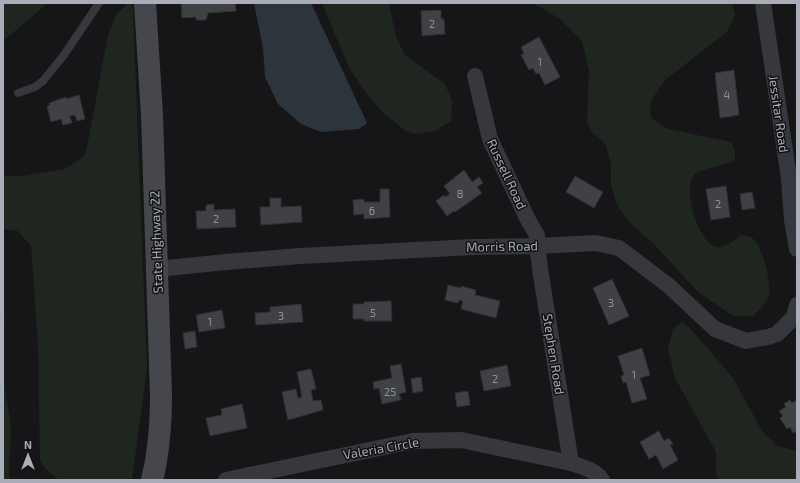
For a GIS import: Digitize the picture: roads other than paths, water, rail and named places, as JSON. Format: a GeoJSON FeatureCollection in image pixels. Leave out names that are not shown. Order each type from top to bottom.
{"type":"FeatureCollection","features":[{"type":"Feature","properties":{"kind":"main road","name":"State Highway 22"},"geometry":{"type":"LineString","coordinates":[[145,3],[152,115],[161,422],[152,480]]}},
{"type":"Feature","properties":{"kind":"street","name":"Jessitar Road"},"geometry":{"type":"LineString","coordinates":[[763,3],[789,178],[792,220],[797,249]]}},
{"type":"Feature","properties":{"kind":"street","name":"Russell Road"},"geometry":{"type":"LineString","coordinates":[[476,76],[490,140],[527,218],[537,235],[537,246]]}},
{"type":"Feature","properties":{"kind":"street","name":"Morris Road"},"geometry":{"type":"LineString","coordinates":[[157,269],[300,256],[473,247],[596,243],[618,248],[669,286],[715,329],[746,341],[777,334],[794,317],[797,304]]}},
{"type":"Feature","properties":{"kind":"street","name":"Stephen Road"},"geometry":{"type":"LineString","coordinates":[[537,246],[571,463]]}},
{"type":"Feature","properties":{"kind":"street","name":"Valeria Circle"},"geometry":{"type":"LineString","coordinates":[[226,480],[413,440],[461,440],[571,463],[584,467],[598,474],[602,480]]}},
{"type":"Feature","properties":{"kind":"lane"},"geometry":{"type":"LineString","coordinates":[[18,93],[35,87],[43,81],[64,55],[99,3]]}}]}
